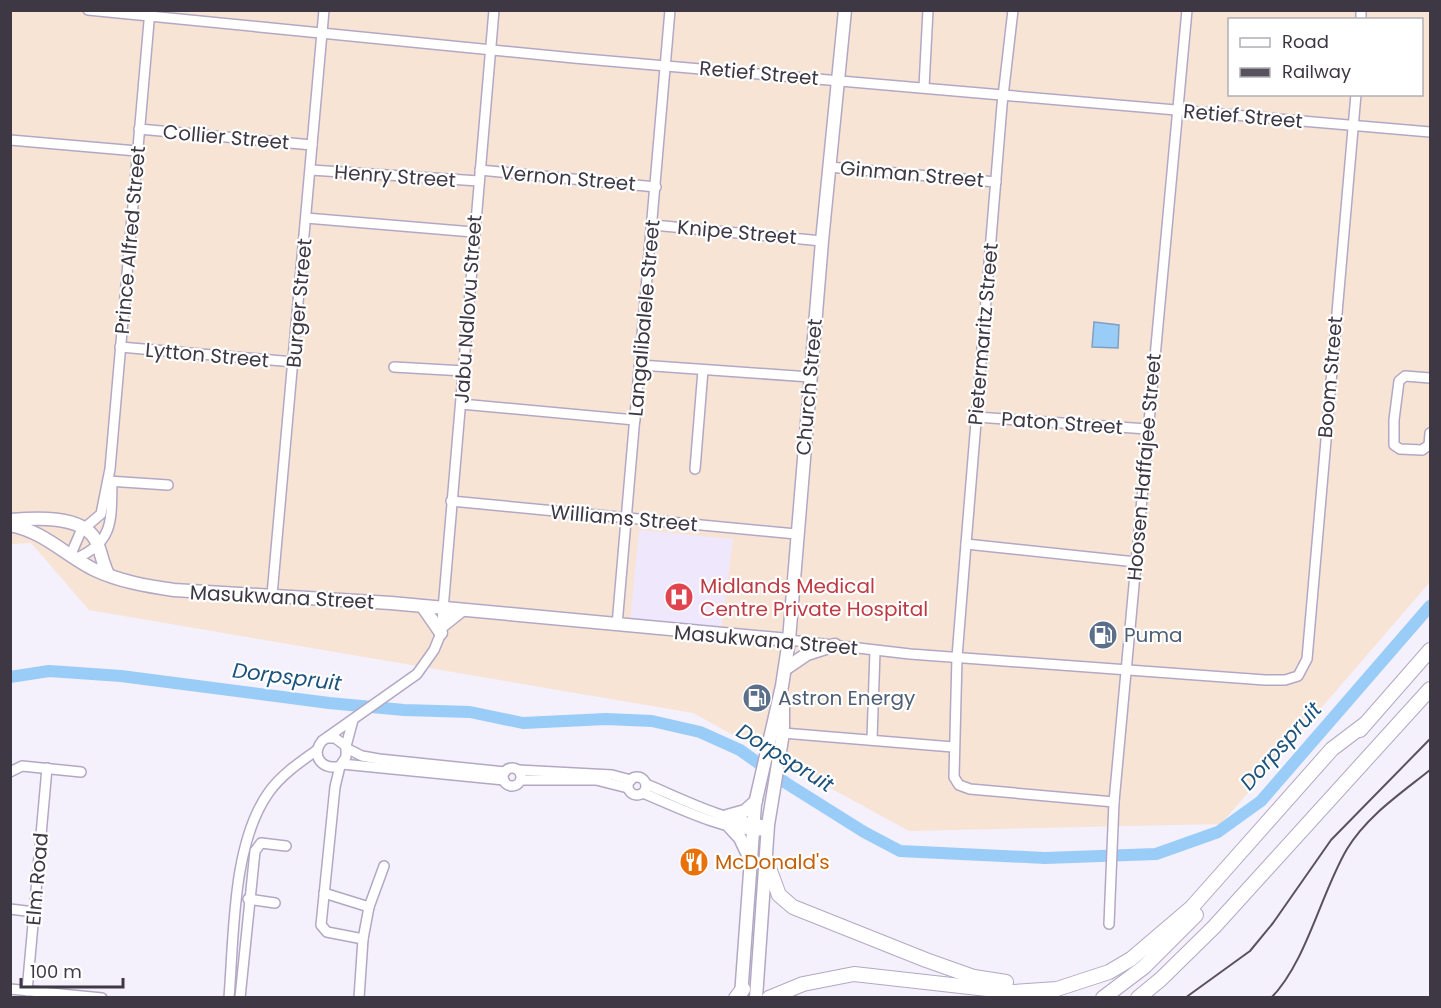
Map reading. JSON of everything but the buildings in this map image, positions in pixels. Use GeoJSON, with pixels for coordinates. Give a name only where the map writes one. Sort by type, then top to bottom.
{"type":"FeatureCollection","features":[{"type":"Feature","properties":{"kind":"highway"},"geometry":{"type":"LineString","coordinates":[[1103,998],[1143,967],[1194,918],[1431,650]]}},
{"type":"Feature","properties":{"kind":"highway"},"geometry":{"type":"LineString","coordinates":[[1138,998],[1161,979],[1214,927],[1431,689]]}},
{"type":"Feature","properties":{"kind":"highway"},"geometry":{"type":"LineString","coordinates":[[769,998],[803,984],[854,974],[1014,992],[1057,989],[1109,972],[1131,959],[1192,907],[1332,749],[1365,724]]}},
{"type":"Feature","properties":{"kind":"highway"},"geometry":{"type":"LineString","coordinates":[[766,860],[779,895],[793,907],[926,960],[992,981],[1041,983],[1078,976],[1106,966],[1163,933]]}},
{"type":"Feature","properties":{"kind":"main road","name":"Church Street"},"geometry":{"type":"LineString","coordinates":[[836,83],[839,10]]}},
{"type":"Feature","properties":{"kind":"main road","name":"Church Street"},"geometry":{"type":"LineString","coordinates":[[740,995],[758,786],[782,686],[789,640],[796,534],[836,83],[845,10]]}},
{"type":"Feature","properties":{"kind":"main road"},"geometry":{"type":"LineString","coordinates":[[10,520],[66,522],[85,528],[96,540],[108,574]]}},
{"type":"Feature","properties":{"kind":"main road","name":"Masukwana Street"},"geometry":{"type":"LineString","coordinates":[[10,525],[34,532],[99,572],[136,584],[174,590],[444,608],[789,640]]}},
{"type":"Feature","properties":{"kind":"main road"},"geometry":{"type":"LineString","coordinates":[[423,607],[441,630],[462,610]]}},
{"type":"Feature","properties":{"kind":"main road"},"geometry":{"type":"LineString","coordinates":[[785,669],[807,654],[835,645]]}},
{"type":"Feature","properties":{"kind":"main road","name":"Church Street"},"geometry":{"type":"LineString","coordinates":[[756,998],[768,829],[783,732],[782,686]]}},
{"type":"Feature","properties":{"kind":"main road"},"geometry":{"type":"LineString","coordinates":[[750,861],[740,838],[728,821],[756,801]]}},
{"type":"Feature","properties":{"kind":"street","name":"Retief Street"},"geometry":{"type":"LineString","coordinates":[[88,10],[150,13],[322,33],[836,83],[924,87],[1431,132]]}},
{"type":"Feature","properties":{"kind":"street","name":"Burger Street"},"geometry":{"type":"LineString","coordinates":[[272,595],[324,10]]}},
{"type":"Feature","properties":{"kind":"street","name":"Jabu Ndlovu Street"},"geometry":{"type":"LineString","coordinates":[[326,738],[406,683],[427,663],[441,630],[464,371],[473,232],[494,10]]}},
{"type":"Feature","properties":{"kind":"street","name":"Langalibalele Street"},"geometry":{"type":"LineString","coordinates":[[617,625],[670,10]]}},
{"type":"Feature","properties":{"kind":"street"},"geometry":{"type":"LineString","coordinates":[[924,87],[928,10]]}},
{"type":"Feature","properties":{"kind":"street","name":"Pietermaritz Street"},"geometry":{"type":"LineString","coordinates":[[1013,10],[1003,95],[957,657],[954,777],[959,785],[984,791],[1114,802]]}},
{"type":"Feature","properties":{"kind":"street","name":"Hoosen Haffajee Street"},"geometry":{"type":"LineString","coordinates":[[1109,924],[1114,802],[1187,10]]}},
{"type":"Feature","properties":{"kind":"street","name":"Prince Alfred Street"},"geometry":{"type":"LineString","coordinates":[[98,547],[108,530],[110,469],[150,13]]}},
{"type":"Feature","properties":{"kind":"street","name":"Boom Street"},"geometry":{"type":"LineString","coordinates":[[1307,659],[1356,96]]}},
{"type":"Feature","properties":{"kind":"street","name":"Collier Street"},"geometry":{"type":"LineString","coordinates":[[139,129],[312,145]]}},
{"type":"Feature","properties":{"kind":"street"},"geometry":{"type":"LineString","coordinates":[[10,140],[137,151]]}},
{"type":"Feature","properties":{"kind":"street","name":"Ginman Street"},"geometry":{"type":"LineString","coordinates":[[829,167],[996,182]]}},
{"type":"Feature","properties":{"kind":"street","name":"Vernon Street"},"geometry":{"type":"LineString","coordinates":[[480,170],[656,187]]}},
{"type":"Feature","properties":{"kind":"street","name":"Henry Street"},"geometry":{"type":"LineString","coordinates":[[311,171],[478,181]]}},
{"type":"Feature","properties":{"kind":"street"},"geometry":{"type":"LineString","coordinates":[[306,218],[473,232]]}},
{"type":"Feature","properties":{"kind":"street","name":"Knipe Street"},"geometry":{"type":"LineString","coordinates":[[653,225],[822,241]]}},
{"type":"Feature","properties":{"kind":"street","name":"Lytton Street"},"geometry":{"type":"LineString","coordinates":[[120,347],[294,362]]}},
{"type":"Feature","properties":{"kind":"street"},"geometry":{"type":"LineString","coordinates":[[640,365],[810,377]]}},
{"type":"Feature","properties":{"kind":"street"},"geometry":{"type":"LineString","coordinates":[[394,368],[464,371]]}},
{"type":"Feature","properties":{"kind":"street"},"geometry":{"type":"LineString","coordinates":[[695,469],[703,370]]}},
{"type":"Feature","properties":{"kind":"street"},"geometry":{"type":"LineString","coordinates":[[1431,378],[1405,376],[1399,381],[1394,442],[1400,449],[1422,450],[1429,445],[1431,433]]}},
{"type":"Feature","properties":{"kind":"street"},"geometry":{"type":"LineString","coordinates":[[461,404],[635,420]]}},
{"type":"Feature","properties":{"kind":"street","name":"Paton Street"},"geometry":{"type":"LineString","coordinates":[[977,417],[1147,429]]}},
{"type":"Feature","properties":{"kind":"street","name":"Prince Alfred Street"},"geometry":{"type":"LineString","coordinates":[[74,556],[77,537],[101,514],[110,481]]}},
{"type":"Feature","properties":{"kind":"street"},"geometry":{"type":"LineString","coordinates":[[110,481],[168,485]]}},
{"type":"Feature","properties":{"kind":"street","name":"Williams Street"},"geometry":{"type":"LineString","coordinates":[[451,501],[796,534]]}},
{"type":"Feature","properties":{"kind":"street"},"geometry":{"type":"LineString","coordinates":[[966,544],[1136,562]]}},
{"type":"Feature","properties":{"kind":"street"},"geometry":{"type":"LineString","coordinates":[[74,556],[98,547]]}},
{"type":"Feature","properties":{"kind":"street","name":"Masukwana Street"},"geometry":{"type":"LineString","coordinates":[[789,640],[875,651],[1126,671],[1285,680],[1298,676],[1307,659]]}},
{"type":"Feature","properties":{"kind":"street"},"geometry":{"type":"LineString","coordinates":[[872,740],[875,651]]}},
{"type":"Feature","properties":{"kind":"street"},"geometry":{"type":"LineString","coordinates":[[355,718],[346,747],[346,757],[341,765],[335,787],[321,925],[324,930],[363,939]]}},
{"type":"Feature","properties":{"kind":"street"},"geometry":{"type":"LineString","coordinates":[[783,732],[953,747]]}},
{"type":"Feature","properties":{"kind":"street"},"geometry":{"type":"LineString","coordinates":[[229,998],[246,836],[268,793],[296,766],[317,750],[326,738],[335,738],[346,747],[368,758],[504,776],[512,786],[521,780],[596,780],[630,784],[640,778],[644,789],[728,821],[753,828],[768,829]]}},
{"type":"Feature","properties":{"kind":"street"},"geometry":{"type":"LineString","coordinates":[[317,750],[335,787]]}},
{"type":"Feature","properties":{"kind":"street"},"geometry":{"type":"LineString","coordinates":[[296,766],[341,765],[504,776],[512,768],[612,775],[630,784],[634,795],[644,789]]}},
{"type":"Feature","properties":{"kind":"street"},"geometry":{"type":"LineString","coordinates":[[10,771],[22,766],[81,772]]}},
{"type":"Feature","properties":{"kind":"street","name":"Elm Road"},"geometry":{"type":"LineString","coordinates":[[27,991],[47,768]]}},
{"type":"Feature","properties":{"kind":"street"},"geometry":{"type":"LineString","coordinates":[[518,770],[521,780]]}},
{"type":"Feature","properties":{"kind":"street"},"geometry":{"type":"LineString","coordinates":[[240,998],[248,899],[256,848],[261,843],[286,846]]}},
{"type":"Feature","properties":{"kind":"street"},"geometry":{"type":"LineString","coordinates":[[359,998],[363,939],[369,906],[384,866]]}},
{"type":"Feature","properties":{"kind":"street"},"geometry":{"type":"LineString","coordinates":[[324,893],[369,906]]}},
{"type":"Feature","properties":{"kind":"street"},"geometry":{"type":"LineString","coordinates":[[248,899],[275,903]]}},
{"type":"Feature","properties":{"kind":"street"},"geometry":{"type":"LineString","coordinates":[[10,909],[34,912]]}},
{"type":"Feature","properties":{"kind":"street"},"geometry":{"type":"LineString","coordinates":[[10,989],[102,998]]}},
{"type":"Feature","properties":{"kind":"shaded area"},"geometry":{"type":"Polygon","coordinates":[[[11,11],[1430,11],[1430,582],[1221,824],[909,831],[693,713],[89,610],[31,543],[11,544],[11,11]]]}},
{"type":"Feature","properties":{"kind":"shaded area","name":"Midlands Medical Centre Private Hospital"},"geometry":{"type":"Polygon","coordinates":[[[639,530],[733,539],[721,631],[630,624],[639,530]]]}},
{"type":"Feature","properties":{"kind":"water"},"geometry":{"type":"Polygon","coordinates":[[[1094,322],[1119,325],[1118,348],[1092,347],[1094,322]]]}},
{"type":"Feature","properties":{"kind":"waterway","name":"Dorpspruit"},"geometry":{"type":"LineString","coordinates":[[10,677],[49,671],[121,676],[329,703],[404,710],[470,712],[523,723],[606,719],[652,721],[700,732],[740,750],[786,783],[864,832],[900,851],[1045,858],[1156,854],[1218,832],[1261,801],[1430,606]]}},
{"type":"Feature","properties":{"kind":"railway"},"geometry":{"type":"LineString","coordinates":[[1185,998],[1250,951],[1273,923],[1331,840],[1430,739]]}},
{"type":"Feature","properties":{"kind":"railway"},"geometry":{"type":"LineString","coordinates":[[1271,998],[1283,983],[1304,947],[1338,867],[1355,837],[1385,806],[1430,770]]}},
{"type":"Feature","properties":{"kind":"place","name":"Midlands Medical Centre Private Hospital"},"geometry":{"type":"Point","coordinates":[679,597]}},
{"type":"Feature","properties":{"kind":"place","name":"Puma"},"geometry":{"type":"Point","coordinates":[1103,635]}},
{"type":"Feature","properties":{"kind":"place","name":"Astron Energy"},"geometry":{"type":"Point","coordinates":[757,698]}},
{"type":"Feature","properties":{"kind":"place","name":"McDonald's"},"geometry":{"type":"Point","coordinates":[694,862]}}]}
